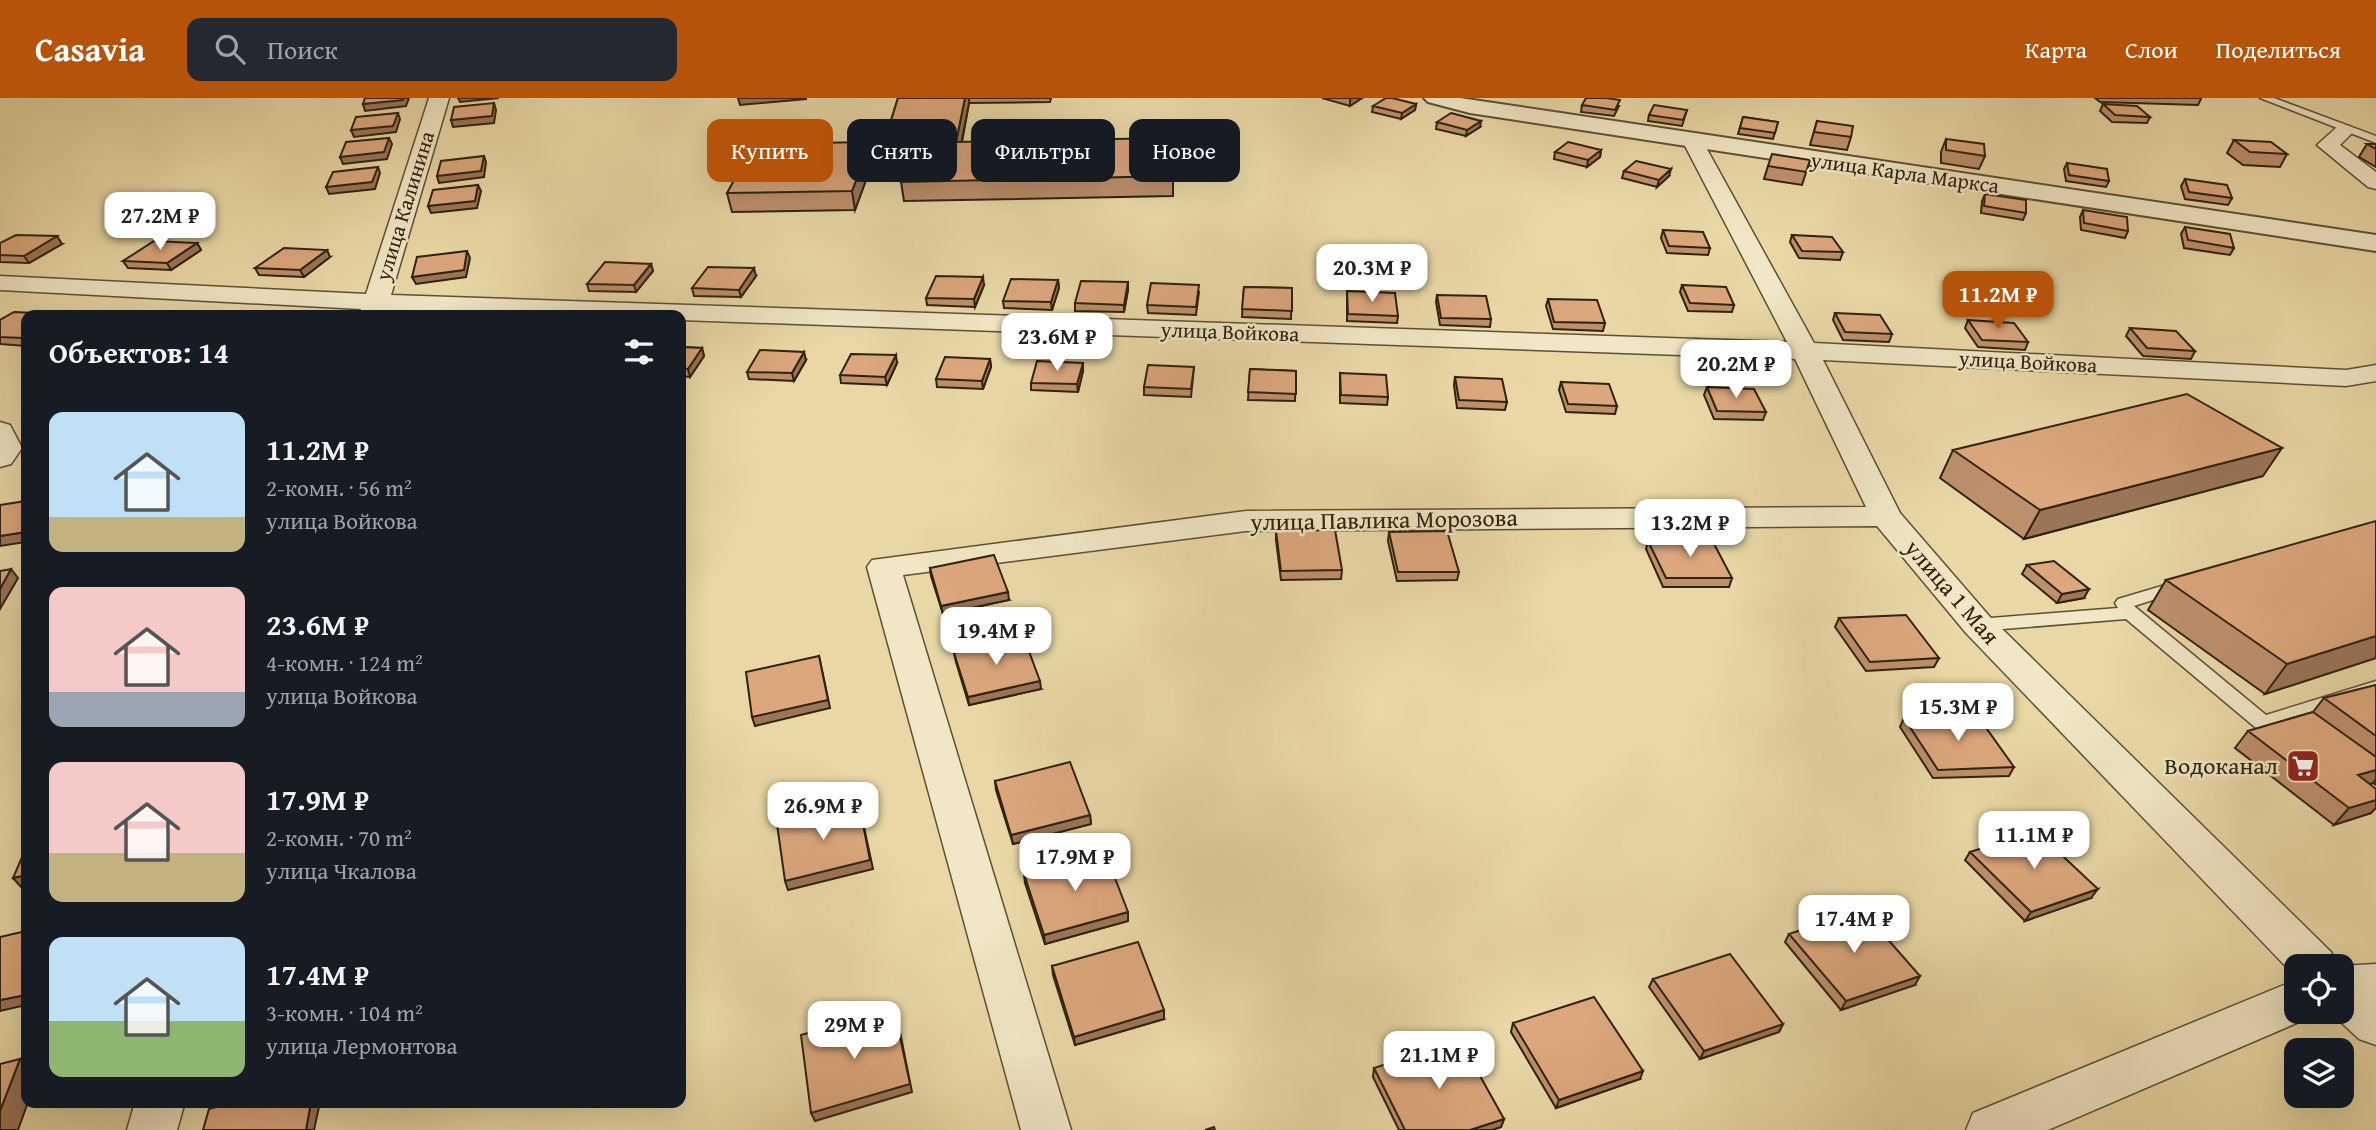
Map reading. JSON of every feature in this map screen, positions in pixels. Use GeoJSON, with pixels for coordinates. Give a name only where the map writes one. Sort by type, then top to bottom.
{"type":"FeatureCollection","features":[{"type":"Feature","properties":{"kind":"street","name":"улица Калинина"},"geometry":{"type":"LineString","coordinates":[[374,309],[439,98]]}},
{"type":"Feature","properties":{"kind":"street","name":"улица Карла Маркса"},"geometry":{"type":"LineString","coordinates":[[1436,98],[1470,107],[1693,142],[2376,243]]}},
{"type":"Feature","properties":{"kind":"street"},"geometry":{"type":"LineString","coordinates":[[2344,131],[2327,145],[2376,182]]}},
{"type":"Feature","properties":{"kind":"street","name":"улица 1 Мая"},"geometry":{"type":"LineString","coordinates":[[1693,142],[1805,351],[1886,516],[1978,625],[2303,954]]}},
{"type":"Feature","properties":{"kind":"street","name":"улица Войкова"},"geometry":{"type":"LineString","coordinates":[[0,284],[34,284],[408,310]]}},
{"type":"Feature","properties":{"kind":"street"},"geometry":{"type":"LineString","coordinates":[[0,305],[34,284]]}},
{"type":"Feature","properties":{"kind":"street","name":"улица Войкова"},"geometry":{"type":"LineString","coordinates":[[686,318],[1805,351],[2346,379],[2376,373]]}},
{"type":"Feature","properties":{"kind":"street"},"geometry":{"type":"LineString","coordinates":[[0,431],[7,448],[0,458]]}},
{"type":"Feature","properties":{"kind":"street","name":"улица Павлика Морозова"},"geometry":{"type":"LineString","coordinates":[[1046,1130],[884,567],[1246,521],[1886,516]]}},
{"type":"Feature","properties":{"kind":"street"},"geometry":{"type":"LineString","coordinates":[[2354,985],[2376,984]]}},
{"type":"Feature","properties":{"kind":"street"},"geometry":{"type":"LineString","coordinates":[[2354,1004],[2376,1024]]}},
{"type":"Feature","properties":{"kind":"street"},"geometry":{"type":"LineString","coordinates":[[1991,1130],[2284,1006]]}},
{"type":"Feature","properties":{"kind":"street"},"geometry":{"type":"LineString","coordinates":[[152,1130],[158,1108]]}},
{"type":"Feature","properties":{"kind":"lane"},"geometry":{"type":"LineString","coordinates":[[2265,98],[2344,131],[2376,141]]}},
{"type":"Feature","properties":{"kind":"lane"},"geometry":{"type":"LineString","coordinates":[[2203,578],[2124,603],[2130,613],[2263,723],[2376,687]]}},
{"type":"Feature","properties":{"kind":"lane"},"geometry":{"type":"LineString","coordinates":[[1978,625],[2130,613]]}},
{"type":"Feature","properties":{"kind":"building"},"geometry":{"type":"Polygon","coordinates":[[[365,98],[404,98],[363,104],[365,98]]]}},
{"type":"Feature","properties":{"kind":"building"},"geometry":{"type":"Polygon","coordinates":[[[898,98],[965,98],[957,137],[957,119],[891,119],[898,98]]]}},
{"type":"Feature","properties":{"kind":"building"},"geometry":{"type":"Polygon","coordinates":[[[1386,98],[1416,104],[1402,113],[1373,106],[1386,98]]]}},
{"type":"Feature","properties":{"kind":"building"},"geometry":{"type":"Polygon","coordinates":[[[1586,98],[1620,100],[1615,110],[1582,105],[1586,98]]]}},
{"type":"Feature","properties":{"kind":"building"},"geometry":{"type":"Polygon","coordinates":[[[494,103],[492,116],[451,120],[454,107],[494,103]]]}},
{"type":"Feature","properties":{"kind":"building"},"geometry":{"type":"Polygon","coordinates":[[[2103,104],[2137,106],[2150,117],[2115,115],[2103,104]]]}},
{"type":"Feature","properties":{"kind":"building"},"geometry":{"type":"Polygon","coordinates":[[[1654,105],[1687,110],[1683,120],[1649,115],[1654,105]]]}},
{"type":"Feature","properties":{"kind":"building"},"geometry":{"type":"Polygon","coordinates":[[[398,113],[393,126],[351,130],[356,117],[398,113]]]}},
{"type":"Feature","properties":{"kind":"building"},"geometry":{"type":"Polygon","coordinates":[[[1451,113],[1481,121],[1467,130],[1437,122],[1451,113]]]}},
{"type":"Feature","properties":{"kind":"building"},"geometry":{"type":"Polygon","coordinates":[[[1743,117],[1778,122],[1775,133],[1740,128],[1743,117]]]}},
{"type":"Feature","properties":{"kind":"building"},"geometry":{"type":"Polygon","coordinates":[[[1817,121],[1853,126],[1851,137],[1814,132],[1817,121]]]}},
{"type":"Feature","properties":{"kind":"building"},"geometry":{"type":"Polygon","coordinates":[[[389,138],[384,152],[340,157],[346,142],[389,138]]]}},
{"type":"Feature","properties":{"kind":"building"},"geometry":{"type":"Polygon","coordinates":[[[1115,139],[1129,139],[1129,177],[1115,177],[1115,139]]]}},
{"type":"Feature","properties":{"kind":"building"},"geometry":{"type":"Polygon","coordinates":[[[1946,139],[1984,144],[1985,156],[1946,150],[1946,139]]]}},
{"type":"Feature","properties":{"kind":"building"},"geometry":{"type":"Polygon","coordinates":[[[2234,140],[2271,142],[2287,154],[2250,152],[2234,140]]]}},
{"type":"Feature","properties":{"kind":"building"},"geometry":{"type":"Polygon","coordinates":[[[847,142],[847,182],[855,182],[852,191],[727,193],[733,182],[833,182],[833,143],[847,142]]]}},
{"type":"Feature","properties":{"kind":"building"},"geometry":{"type":"Polygon","coordinates":[[[957,142],[971,142],[971,180],[957,181],[957,142]]]}},
{"type":"Feature","properties":{"kind":"building"},"geometry":{"type":"Polygon","coordinates":[[[1568,142],[1601,150],[1588,160],[1555,152],[1568,142]]]}},
{"type":"Feature","properties":{"kind":"building"},"geometry":{"type":"Polygon","coordinates":[[[1772,154],[1810,160],[1806,172],[1768,166],[1772,154]]]}},
{"type":"Feature","properties":{"kind":"building"},"geometry":{"type":"Polygon","coordinates":[[[484,156],[481,171],[437,176],[441,161],[484,156]]]}},
{"type":"Feature","properties":{"kind":"building"},"geometry":{"type":"Polygon","coordinates":[[[1636,161],[1671,169],[1659,180],[1624,171],[1636,161]]]}},
{"type":"Feature","properties":{"kind":"building"},"geometry":{"type":"Polygon","coordinates":[[[2067,163],[2107,169],[2109,181],[2069,175],[2067,163]]]}},
{"type":"Feature","properties":{"kind":"building"},"geometry":{"type":"Polygon","coordinates":[[[378,167],[372,182],[326,187],[333,172],[378,167]]]}},
{"type":"Feature","properties":{"kind":"building"},"geometry":{"type":"Polygon","coordinates":[[[2185,179],[2227,185],[2232,198],[2189,192],[2185,179]]]}},
{"type":"Feature","properties":{"kind":"building"},"geometry":{"type":"Polygon","coordinates":[[[478,185],[475,201],[428,206],[433,190],[478,185]]]}},
{"type":"Feature","properties":{"kind":"building"},"geometry":{"type":"Polygon","coordinates":[[[1985,194],[2026,200],[2026,213],[1984,206],[1985,194]]]}},
{"type":"Feature","properties":{"kind":"building"},"geometry":{"type":"Polygon","coordinates":[[[2083,210],[2127,217],[2128,231],[2084,223],[2083,210]]]}},
{"type":"Feature","properties":{"kind":"building"},"geometry":{"type":"Polygon","coordinates":[[[2185,227],[2230,234],[2234,248],[2188,240],[2185,227]]]}},
{"type":"Feature","properties":{"kind":"building"},"geometry":{"type":"Polygon","coordinates":[[[1663,230],[1703,232],[1710,248],[1669,246],[1663,230]]]}},
{"type":"Feature","properties":{"kind":"building"},"geometry":{"type":"Polygon","coordinates":[[[16,235],[57,236],[24,256],[0,255],[0,243],[16,235]]]}},
{"type":"Feature","properties":{"kind":"building"},"geometry":{"type":"Polygon","coordinates":[[[1792,235],[1832,237],[1843,252],[1802,251],[1792,235]]]}},
{"type":"Feature","properties":{"kind":"building"},"geometry":{"type":"Polygon","coordinates":[[[154,241],[197,243],[167,263],[123,261],[154,241]]]}},
{"type":"Feature","properties":{"kind":"building"},"geometry":{"type":"Polygon","coordinates":[[[284,248],[327,250],[300,270],[255,268],[284,248]]]}},
{"type":"Feature","properties":{"kind":"building"},"geometry":{"type":"Polygon","coordinates":[[[467,251],[464,270],[412,277],[417,257],[467,251]]]}},
{"type":"Feature","properties":{"kind":"building"},"geometry":{"type":"Polygon","coordinates":[[[605,262],[651,264],[634,285],[587,284],[605,262]]]}},
{"type":"Feature","properties":{"kind":"building"},"geometry":{"type":"Polygon","coordinates":[[[708,267],[754,268],[739,290],[692,288],[708,267]]]}},
{"type":"Feature","properties":{"kind":"building"},"geometry":{"type":"Polygon","coordinates":[[[936,276],[983,277],[974,299],[926,298],[936,276]]]}},
{"type":"Feature","properties":{"kind":"building"},"geometry":{"type":"Polygon","coordinates":[[[1011,279],[1058,280],[1051,302],[1003,301],[1011,279]]]}},
{"type":"Feature","properties":{"kind":"building"},"geometry":{"type":"Polygon","coordinates":[[[1081,281],[1128,282],[1124,305],[1075,303],[1081,281]]]}},
{"type":"Feature","properties":{"kind":"building"},"geometry":{"type":"Polygon","coordinates":[[[1151,283],[1199,285],[1196,307],[1147,305],[1151,283]]]}},
{"type":"Feature","properties":{"kind":"building"},"geometry":{"type":"Polygon","coordinates":[[[1682,285],[1726,287],[1734,305],[1690,303],[1682,285]]]}},
{"type":"Feature","properties":{"kind":"building"},"geometry":{"type":"Polygon","coordinates":[[[1244,287],[1292,288],[1292,311],[1242,309],[1244,287]]]}},
{"type":"Feature","properties":{"kind":"building"},"geometry":{"type":"Polygon","coordinates":[[[1347,291],[1395,293],[1398,316],[1348,314],[1347,291]]]}},
{"type":"Feature","properties":{"kind":"building"},"geometry":{"type":"Polygon","coordinates":[[[1437,295],[1486,296],[1491,319],[1441,318],[1437,295]]]}},
{"type":"Feature","properties":{"kind":"building"},"geometry":{"type":"Polygon","coordinates":[[[1548,299],[1597,300],[1605,323],[1554,322],[1548,299]]]}},
{"type":"Feature","properties":{"kind":"building"},"geometry":{"type":"Polygon","coordinates":[[[14,312],[21,312],[21,338],[0,337],[0,320],[14,312]]]}},
{"type":"Feature","properties":{"kind":"building"},"geometry":{"type":"Polygon","coordinates":[[[1835,313],[1880,315],[1892,334],[1845,332],[1835,313]]]}},
{"type":"Feature","properties":{"kind":"building"},"geometry":{"type":"Polygon","coordinates":[[[1968,320],[2014,323],[2028,342],[1982,340],[1968,320]]]}},
{"type":"Feature","properties":{"kind":"building"},"geometry":{"type":"Polygon","coordinates":[[[2130,328],[2176,331],[2195,351],[2147,348],[2130,328]]]}},
{"type":"Feature","properties":{"kind":"building"},"geometry":{"type":"Polygon","coordinates":[[[686,347],[702,348],[688,369],[686,347]]]}},
{"type":"Feature","properties":{"kind":"building"},"geometry":{"type":"Polygon","coordinates":[[[760,350],[804,352],[792,373],[747,372],[760,350]]]}},
{"type":"Feature","properties":{"kind":"building"},"geometry":{"type":"Polygon","coordinates":[[[851,354],[896,355],[885,377],[840,375],[851,354]]]}},
{"type":"Feature","properties":{"kind":"building"},"geometry":{"type":"Polygon","coordinates":[[[945,357],[990,359],[982,381],[936,379],[945,357]]]}},
{"type":"Feature","properties":{"kind":"building"},"geometry":{"type":"Polygon","coordinates":[[[1037,361],[1083,363],[1077,384],[1031,383],[1037,361]]]}},
{"type":"Feature","properties":{"kind":"building"},"geometry":{"type":"Polygon","coordinates":[[[1148,365],[1194,367],[1191,389],[1144,387],[1148,365]]]}},
{"type":"Feature","properties":{"kind":"building"},"geometry":{"type":"Polygon","coordinates":[[[1250,369],[1296,371],[1296,394],[1248,392],[1250,369]]]}},
{"type":"Feature","properties":{"kind":"building"},"geometry":{"type":"Polygon","coordinates":[[[1340,373],[1386,375],[1388,397],[1341,395],[1340,373]]]}},
{"type":"Feature","properties":{"kind":"building"},"geometry":{"type":"Polygon","coordinates":[[[1455,377],[1502,379],[1507,402],[1459,400],[1455,377]]]}},
{"type":"Feature","properties":{"kind":"building"},"geometry":{"type":"Polygon","coordinates":[[[1561,382],[1609,384],[1617,406],[1568,404],[1561,382]]]}},
{"type":"Feature","properties":{"kind":"building"},"geometry":{"type":"Polygon","coordinates":[[[1707,387],[1754,389],[1766,412],[1717,411],[1707,387]]]}},
{"type":"Feature","properties":{"kind":"building"},"geometry":{"type":"Polygon","coordinates":[[[2187,394],[2282,448],[2040,510],[1953,450],[2187,394]]]}},
{"type":"Feature","properties":{"kind":"building"},"geometry":{"type":"Polygon","coordinates":[[[21,502],[21,533],[0,536],[0,505],[21,502]]]}},
{"type":"Feature","properties":{"kind":"building"},"geometry":{"type":"Polygon","coordinates":[[[2376,521],[2376,636],[2287,664],[2166,580],[2376,521]]]}},
{"type":"Feature","properties":{"kind":"building"},"geometry":{"type":"Polygon","coordinates":[[[1335,530],[1342,570],[1281,571],[1276,531],[1335,530]]]}},
{"type":"Feature","properties":{"kind":"building"},"geometry":{"type":"Polygon","coordinates":[[[1447,531],[1459,572],[1398,572],[1389,532],[1447,531]]]}},
{"type":"Feature","properties":{"kind":"building"},"geometry":{"type":"Polygon","coordinates":[[[1712,540],[1732,578],[1666,578],[1648,541],[1712,540]]]}},
{"type":"Feature","properties":{"kind":"building"},"geometry":{"type":"Polygon","coordinates":[[[994,555],[1008,592],[941,606],[930,568],[994,555]]]}},
{"type":"Feature","properties":{"kind":"building"},"geometry":{"type":"Polygon","coordinates":[[[2054,561],[2089,589],[2062,594],[2027,565],[2054,561]]]}},
{"type":"Feature","properties":{"kind":"building"},"geometry":{"type":"Polygon","coordinates":[[[11,569],[0,589],[0,571],[11,569]]]}},
{"type":"Feature","properties":{"kind":"building"},"geometry":{"type":"Polygon","coordinates":[[[1906,615],[1939,658],[1870,662],[1839,618],[1906,615]]]}},
{"type":"Feature","properties":{"kind":"building"},"geometry":{"type":"Polygon","coordinates":[[[1024,638],[1040,681],[968,697],[954,653],[1024,638]]]}},
{"type":"Feature","properties":{"kind":"building"},"geometry":{"type":"Polygon","coordinates":[[[819,656],[828,700],[752,717],[746,672],[819,656]]]}},
{"type":"Feature","properties":{"kind":"building"},"geometry":{"type":"Polygon","coordinates":[[[2376,685],[2376,736],[2324,698],[2376,685]]]}},
{"type":"Feature","properties":{"kind":"building"},"geometry":{"type":"Polygon","coordinates":[[[2313,712],[2376,757],[2376,770],[2358,775],[2376,789],[2376,800],[2349,808],[2248,731],[2313,712]]]}},
{"type":"Feature","properties":{"kind":"building"},"geometry":{"type":"Polygon","coordinates":[[[1977,715],[2014,767],[1938,770],[1904,718],[1977,715]]]}},
{"type":"Feature","properties":{"kind":"building"},"geometry":{"type":"Polygon","coordinates":[[[1070,762],[1090,815],[1011,835],[995,781],[1070,762]]]}},
{"type":"Feature","properties":{"kind":"building"},"geometry":{"type":"Polygon","coordinates":[[[859,804],[870,860],[785,881],[777,824],[859,804]]]}},
{"type":"Feature","properties":{"kind":"building"},"geometry":{"type":"Polygon","coordinates":[[[2036,831],[2098,889],[2031,912],[1970,852],[2036,831]]]}},
{"type":"Feature","properties":{"kind":"building"},"geometry":{"type":"Polygon","coordinates":[[[1105,852],[1128,912],[1044,935],[1024,874],[1105,852]]]}},
{"type":"Feature","properties":{"kind":"building"},"geometry":{"type":"Polygon","coordinates":[[[21,860],[21,876],[13,878],[21,860]]]}},
{"type":"Feature","properties":{"kind":"building"},"geometry":{"type":"Polygon","coordinates":[[[1862,910],[1920,976],[1846,1001],[1789,934],[1862,910]]]}},
{"type":"Feature","properties":{"kind":"building"},"geometry":{"type":"Polygon","coordinates":[[[21,932],[21,996],[0,1000],[0,937],[21,932]]]}},
{"type":"Feature","properties":{"kind":"building"},"geometry":{"type":"Polygon","coordinates":[[[1138,942],[1164,1010],[1074,1037],[1052,966],[1138,942]]]}},
{"type":"Feature","properties":{"kind":"building"},"geometry":{"type":"Polygon","coordinates":[[[1730,954],[1783,1024],[1704,1051],[1653,979],[1730,954]]]}},
{"type":"Feature","properties":{"kind":"building"},"geometry":{"type":"Polygon","coordinates":[[[1594,997],[1643,1071],[1559,1100],[1513,1023],[1594,997]]]}},
{"type":"Feature","properties":{"kind":"building"},"geometry":{"type":"Polygon","coordinates":[[[894,1009],[910,1084],[811,1113],[801,1035],[894,1009]]]}},
{"type":"Feature","properties":{"kind":"building"},"geometry":{"type":"Polygon","coordinates":[[[1460,1040],[1504,1119],[1470,1130],[1405,1130],[1374,1068],[1460,1040]]]}},
{"type":"Feature","properties":{"kind":"building"},"geometry":{"type":"Polygon","coordinates":[[[20,1059],[0,1111],[0,1064],[20,1059]]]}},
{"type":"Feature","properties":{"kind":"building"},"geometry":{"type":"Polygon","coordinates":[[[310,1108],[306,1130],[203,1130],[209,1109],[310,1108]]]}},
{"type":"Feature","properties":{"kind":"place","name":"Водоканал"},"geometry":{"type":"Point","coordinates":[2303,766]}}]}
